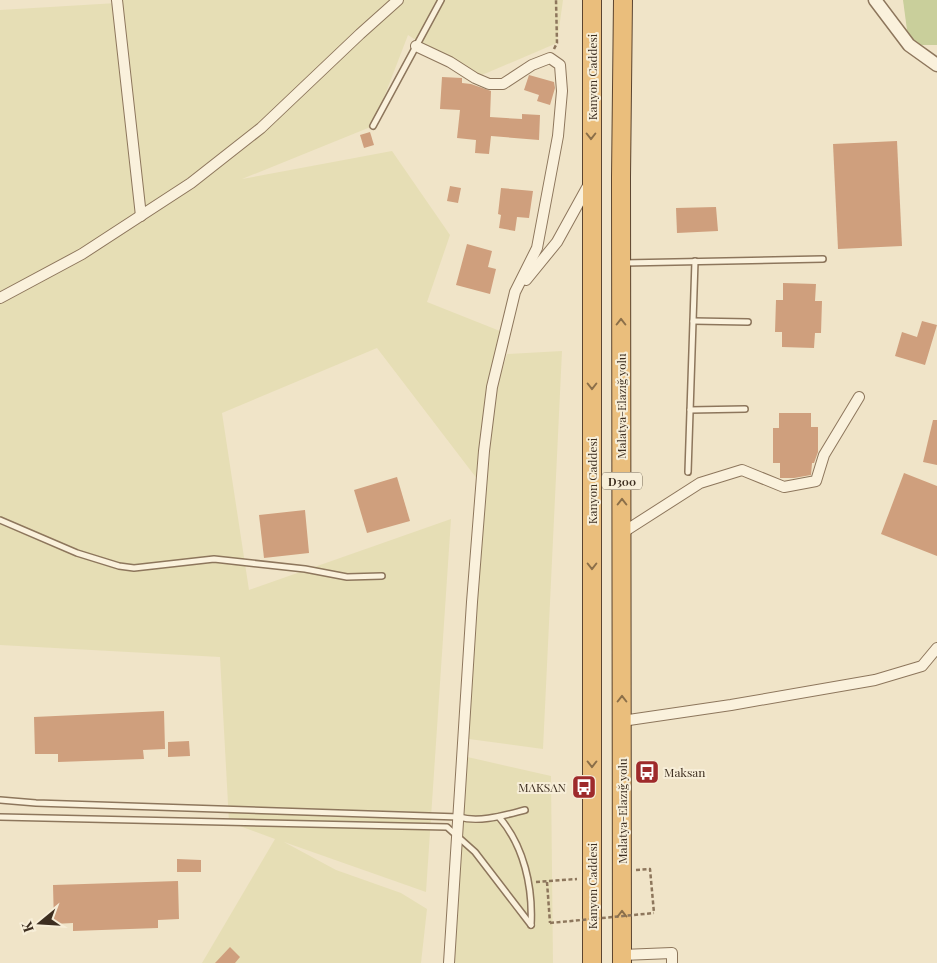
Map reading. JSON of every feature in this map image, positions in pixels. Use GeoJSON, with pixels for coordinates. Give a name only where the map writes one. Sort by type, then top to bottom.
{"type":"FeatureCollection","features":[{"type":"Feature","properties":{"kind":"highway","name":"Kanyon Caddesi"},"geometry":{"type":"LineString","coordinates":[[592,0],[592,963]]}},
{"type":"Feature","properties":{"kind":"highway","name":"Malatya-Elazığ yolu"},"geometry":{"type":"LineString","coordinates":[[622,959],[621,263],[624,0]]}},
{"type":"Feature","properties":{"kind":"street"},"geometry":{"type":"LineString","coordinates":[[117,0],[141,216]]}},
{"type":"Feature","properties":{"kind":"street"},"geometry":{"type":"LineString","coordinates":[[0,298],[82,254],[191,183],[261,128],[398,0]]}},
{"type":"Feature","properties":{"kind":"street"},"geometry":{"type":"LineString","coordinates":[[875,0],[909,45],[937,65]]}},
{"type":"Feature","properties":{"kind":"street"},"geometry":{"type":"LineString","coordinates":[[416,46],[442,58],[475,78],[490,84],[503,84],[532,65],[550,58],[560,65],[562,91],[558,136],[537,248],[515,292],[492,387],[484,451],[472,602],[449,963]]}},
{"type":"Feature","properties":{"kind":"street"},"geometry":{"type":"LineString","coordinates":[[515,292],[557,242],[591,180]]}},
{"type":"Feature","properties":{"kind":"street"},"geometry":{"type":"LineString","coordinates":[[622,532],[700,483],[742,470],[784,487],[816,481],[824,455],[860,397]]}},
{"type":"Feature","properties":{"kind":"street"},"geometry":{"type":"LineString","coordinates":[[622,721],[875,680],[922,666],[937,648]]}},
{"type":"Feature","properties":{"kind":"street"},"geometry":{"type":"LineString","coordinates":[[622,959],[672,952],[672,963]]}},
{"type":"Feature","properties":{"kind":"lane"},"geometry":{"type":"LineString","coordinates":[[373,126],[441,0]]}},
{"type":"Feature","properties":{"kind":"lane"},"geometry":{"type":"LineString","coordinates":[[621,263],[823,259]]}},
{"type":"Feature","properties":{"kind":"lane"},"geometry":{"type":"LineString","coordinates":[[688,472],[696,261]]}},
{"type":"Feature","properties":{"kind":"lane"},"geometry":{"type":"LineString","coordinates":[[693,322],[748,322]]}},
{"type":"Feature","properties":{"kind":"lane"},"geometry":{"type":"LineString","coordinates":[[690,410],[746,409]]}},
{"type":"Feature","properties":{"kind":"lane"},"geometry":{"type":"LineString","coordinates":[[0,520],[77,553],[118,566],[134,568],[214,560],[305,569],[347,578],[382,576]]}},
{"type":"Feature","properties":{"kind":"lane"},"geometry":{"type":"LineString","coordinates":[[0,800],[36,803],[459,817],[466,819],[499,817],[525,810]]}},
{"type":"Feature","properties":{"kind":"lane"},"geometry":{"type":"LineString","coordinates":[[0,817],[447,827],[475,852],[532,925],[529,883],[516,841],[510,829],[499,817]]}},
{"type":"Feature","properties":{"kind":"path"},"geometry":{"type":"LineString","coordinates":[[550,58],[557,43],[556,0]]}},
{"type":"Feature","properties":{"kind":"path"},"geometry":{"type":"LineString","coordinates":[[547,881],[550,923],[654,913],[650,869]]}},
{"type":"Feature","properties":{"kind":"path"},"geometry":{"type":"LineString","coordinates":[[529,883],[592,877]]}},
{"type":"Feature","properties":{"kind":"shaded area"},"geometry":{"type":"Polygon","coordinates":[[[117,0],[563,0],[557,43],[475,78],[408,35],[373,126],[242,179],[392,151],[450,235],[427,302],[505,333],[497,386],[507,354],[562,351],[543,749],[469,739],[479,561],[494,410],[481,484],[377,348],[222,413],[249,590],[451,519],[426,892],[284,842],[336,870],[401,893],[427,909],[421,963],[202,963],[275,839],[229,822],[220,657],[0,645],[0,10],[117,3],[117,0]]]}},
{"type":"Feature","properties":{"kind":"shaded area"},"geometry":{"type":"Polygon","coordinates":[[[463,756],[551,776],[553,963],[445,963],[463,756]]]}},
{"type":"Feature","properties":{"kind":"green space"},"geometry":{"type":"Polygon","coordinates":[[[903,0],[937,0],[937,45],[909,45],[903,0]]]}},
{"type":"Feature","properties":{"kind":"building"},"geometry":{"type":"Polygon","coordinates":[[[529,75],[554,82],[555,88],[550,105],[537,101],[539,95],[524,90],[529,75]]]}},
{"type":"Feature","properties":{"kind":"building"},"geometry":{"type":"Polygon","coordinates":[[[442,77],[462,78],[462,83],[491,91],[490,117],[522,119],[522,114],[540,115],[539,140],[491,136],[489,154],[475,153],[476,140],[457,138],[460,110],[440,109],[442,77]]]}},
{"type":"Feature","properties":{"kind":"building"},"geometry":{"type":"Polygon","coordinates":[[[370,132],[374,145],[364,148],[360,135],[370,132]]]}},
{"type":"Feature","properties":{"kind":"building"},"geometry":{"type":"Polygon","coordinates":[[[897,141],[902,246],[838,249],[833,144],[897,141]]]}},
{"type":"Feature","properties":{"kind":"building"},"geometry":{"type":"Polygon","coordinates":[[[450,186],[461,188],[458,203],[447,201],[450,186]]]}},
{"type":"Feature","properties":{"kind":"building"},"geometry":{"type":"Polygon","coordinates":[[[501,188],[533,191],[529,218],[517,217],[515,231],[499,228],[501,215],[498,214],[501,188]]]}},
{"type":"Feature","properties":{"kind":"building"},"geometry":{"type":"Polygon","coordinates":[[[716,207],[718,231],[677,233],[676,208],[716,207]]]}},
{"type":"Feature","properties":{"kind":"building"},"geometry":{"type":"Polygon","coordinates":[[[467,244],[492,251],[488,267],[496,269],[490,294],[456,285],[467,244]]]}},
{"type":"Feature","properties":{"kind":"building"},"geometry":{"type":"Polygon","coordinates":[[[783,283],[816,284],[815,301],[822,301],[821,333],[815,333],[814,348],[782,347],[782,332],[775,332],[776,300],[783,300],[783,283]]]}},
{"type":"Feature","properties":{"kind":"building"},"geometry":{"type":"Polygon","coordinates":[[[922,321],[937,325],[925,365],[895,356],[902,332],[917,337],[922,321]]]}},
{"type":"Feature","properties":{"kind":"building"},"geometry":{"type":"Polygon","coordinates":[[[779,413],[811,413],[811,427],[818,427],[818,452],[814,463],[812,463],[811,475],[780,478],[780,463],[773,463],[773,428],[779,428],[779,413]]]}},
{"type":"Feature","properties":{"kind":"building"},"geometry":{"type":"Polygon","coordinates":[[[933,420],[937,420],[937,465],[923,462],[933,420]]]}},
{"type":"Feature","properties":{"kind":"building"},"geometry":{"type":"Polygon","coordinates":[[[904,473],[937,486],[937,556],[881,534],[904,473]]]}},
{"type":"Feature","properties":{"kind":"building"},"geometry":{"type":"Polygon","coordinates":[[[397,477],[410,521],[367,533],[354,490],[397,477]]]}},
{"type":"Feature","properties":{"kind":"building"},"geometry":{"type":"Polygon","coordinates":[[[305,510],[309,553],[264,558],[259,515],[305,510]]]}},
{"type":"Feature","properties":{"kind":"building"},"geometry":{"type":"Polygon","coordinates":[[[164,711],[165,749],[143,750],[144,759],[58,762],[58,754],[35,754],[34,717],[164,711]]]}},
{"type":"Feature","properties":{"kind":"building"},"geometry":{"type":"Polygon","coordinates":[[[189,741],[190,756],[168,757],[168,742],[189,741]]]}},
{"type":"Feature","properties":{"kind":"building"},"geometry":{"type":"Polygon","coordinates":[[[177,859],[201,860],[201,872],[177,872],[177,859]]]}},
{"type":"Feature","properties":{"kind":"building"},"geometry":{"type":"Polygon","coordinates":[[[178,881],[179,919],[158,920],[158,928],[73,931],[73,923],[54,924],[53,885],[178,881]]]}},
{"type":"Feature","properties":{"kind":"building"},"geometry":{"type":"Polygon","coordinates":[[[230,947],[240,957],[235,963],[215,963],[230,947]]]}},
{"type":"Feature","properties":{"kind":"place","name":"Maksan"},"geometry":{"type":"Point","coordinates":[647,772]}},
{"type":"Feature","properties":{"kind":"place","name":"MAKSAN"},"geometry":{"type":"Point","coordinates":[584,787]}}]}
